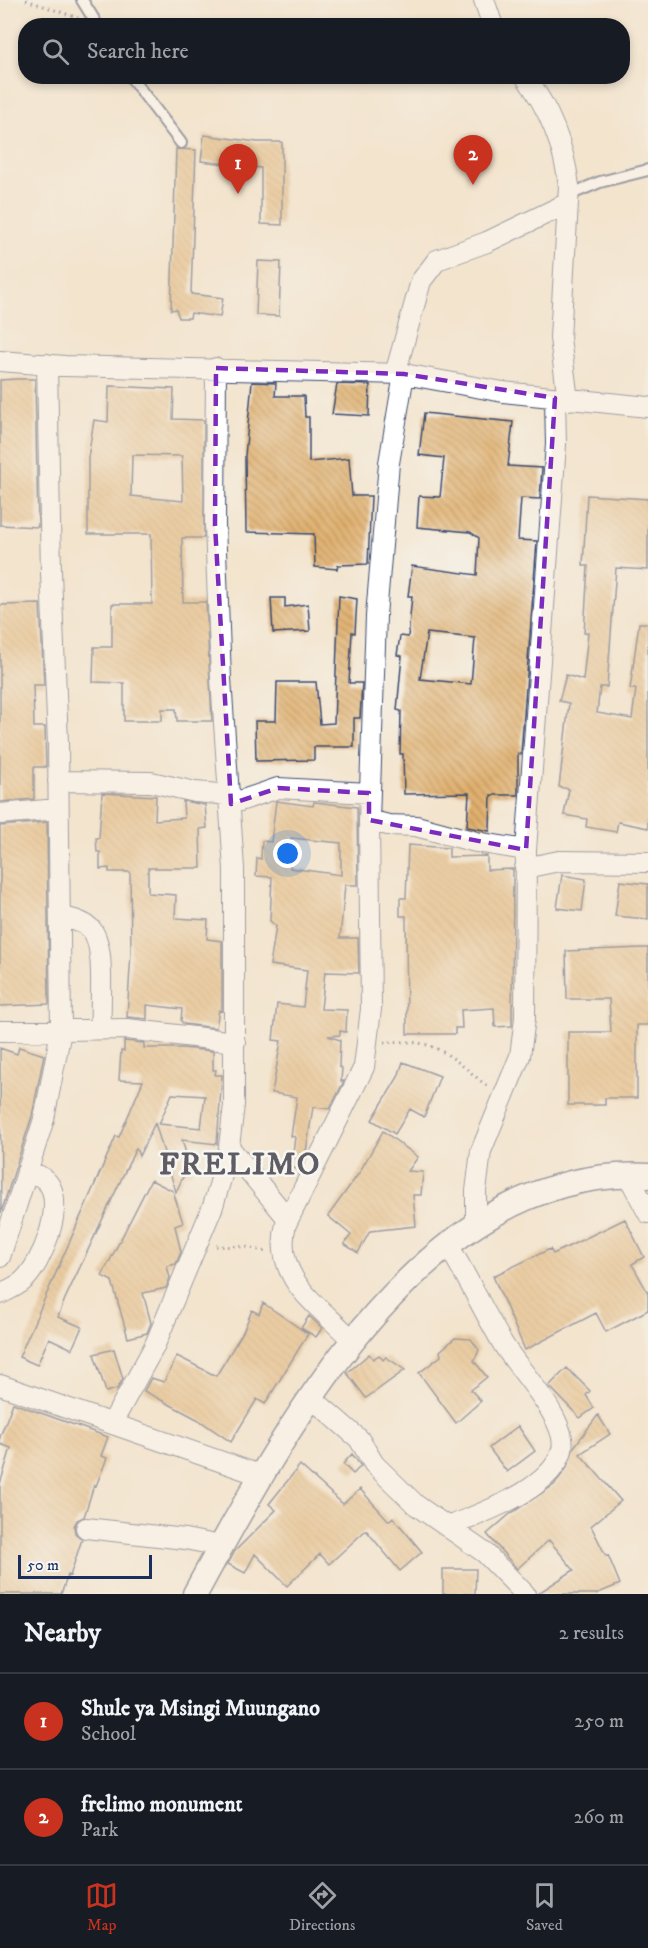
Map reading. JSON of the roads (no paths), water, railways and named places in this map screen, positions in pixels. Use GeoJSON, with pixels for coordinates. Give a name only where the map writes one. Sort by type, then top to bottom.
{"type":"FeatureCollection","features":[{"type":"Feature","properties":{"kind":"street"},"geometry":{"type":"LineString","coordinates":[[484,0],[490,18]]}},
{"type":"Feature","properties":{"kind":"street"},"geometry":{"type":"LineString","coordinates":[[476,1226],[476,1191],[481,1152],[520,1056],[525,1018],[526,859],[556,444],[562,399],[560,338],[568,199],[566,161],[556,128],[530,84]]}},
{"type":"Feature","properties":{"kind":"street"},"geometry":{"type":"LineString","coordinates":[[353,1341],[294,1281],[284,1261],[282,1240],[288,1219],[358,1084],[364,1068],[371,1009],[368,924],[369,793],[376,616],[399,374],[421,281],[437,260],[487,242],[568,199]]}},
{"type":"Feature","properties":{"kind":"street"},"geometry":{"type":"LineString","coordinates":[[0,361],[399,374],[454,385],[562,399],[648,406]]}},
{"type":"Feature","properties":{"kind":"street"},"geometry":{"type":"LineString","coordinates":[[0,1257],[44,1119],[61,1031],[58,781],[47,364]]}},
{"type":"Feature","properties":{"kind":"street"},"geometry":{"type":"LineString","coordinates":[[112,1423],[154,1347],[213,1206],[229,1148],[234,1105],[231,800],[221,679],[215,525],[216,368]]}},
{"type":"Feature","properties":{"kind":"street"},"geometry":{"type":"LineString","coordinates":[[58,781],[151,782],[231,800],[278,788],[369,793]]}},
{"type":"Feature","properties":{"kind":"street"},"geometry":{"type":"LineString","coordinates":[[0,814],[58,809]]}},
{"type":"Feature","properties":{"kind":"street"},"geometry":{"type":"LineString","coordinates":[[369,820],[388,825],[416,826],[476,842],[526,859],[648,862]]}},
{"type":"Feature","properties":{"kind":"street"},"geometry":{"type":"LineString","coordinates":[[60,916],[85,925],[96,936],[100,959],[101,1029]]}},
{"type":"Feature","properties":{"kind":"street"},"geometry":{"type":"LineString","coordinates":[[0,1031],[101,1029],[235,1042]]}},
{"type":"Feature","properties":{"kind":"street"},"geometry":{"type":"LineString","coordinates":[[229,1148],[288,1219]]}},
{"type":"Feature","properties":{"kind":"street"},"geometry":{"type":"LineString","coordinates":[[0,1294],[22,1282],[33,1270],[54,1214],[54,1198],[50,1186],[43,1178],[27,1171]]}},
{"type":"Feature","properties":{"kind":"street"},"geometry":{"type":"LineString","coordinates":[[195,1594],[260,1474],[309,1401],[353,1341],[408,1281],[448,1245],[476,1226],[550,1188],[586,1179],[638,1175],[648,1214]]}},
{"type":"Feature","properties":{"kind":"street"},"geometry":{"type":"LineString","coordinates":[[448,1245],[504,1345],[543,1400],[561,1433],[562,1450],[550,1470],[529,1489],[501,1505],[448,1527]]}},
{"type":"Feature","properties":{"kind":"street"},"geometry":{"type":"LineString","coordinates":[[0,1385],[260,1474]]}},
{"type":"Feature","properties":{"kind":"street"},"geometry":{"type":"LineString","coordinates":[[309,1401],[321,1406],[359,1439],[374,1464],[416,1505],[485,1554],[525,1594]]}},
{"type":"Feature","properties":{"kind":"street"},"geometry":{"type":"LineString","coordinates":[[86,1528],[185,1539],[221,1546]]}},
{"type":"Feature","properties":{"kind":"lane"},"geometry":{"type":"LineString","coordinates":[[82,0],[94,18]]}},
{"type":"Feature","properties":{"kind":"lane"},"geometry":{"type":"LineString","coordinates":[[136,84],[181,142]]}},
{"type":"Feature","properties":{"kind":"lane"},"geometry":{"type":"LineString","coordinates":[[568,199],[600,182],[648,170]]}},
{"type":"Feature","properties":{"kind":"place","name":"frelimo monument"},"geometry":{"type":"Point","coordinates":[473,185]}},
{"type":"Feature","properties":{"kind":"place","name":"Shule ya Msingi Muungano"},"geometry":{"type":"Point","coordinates":[238,194]}},
{"type":"Feature","properties":{"kind":"district","name":"FRELIMO"},"geometry":{"type":"Point","coordinates":[240,1163]}}]}
